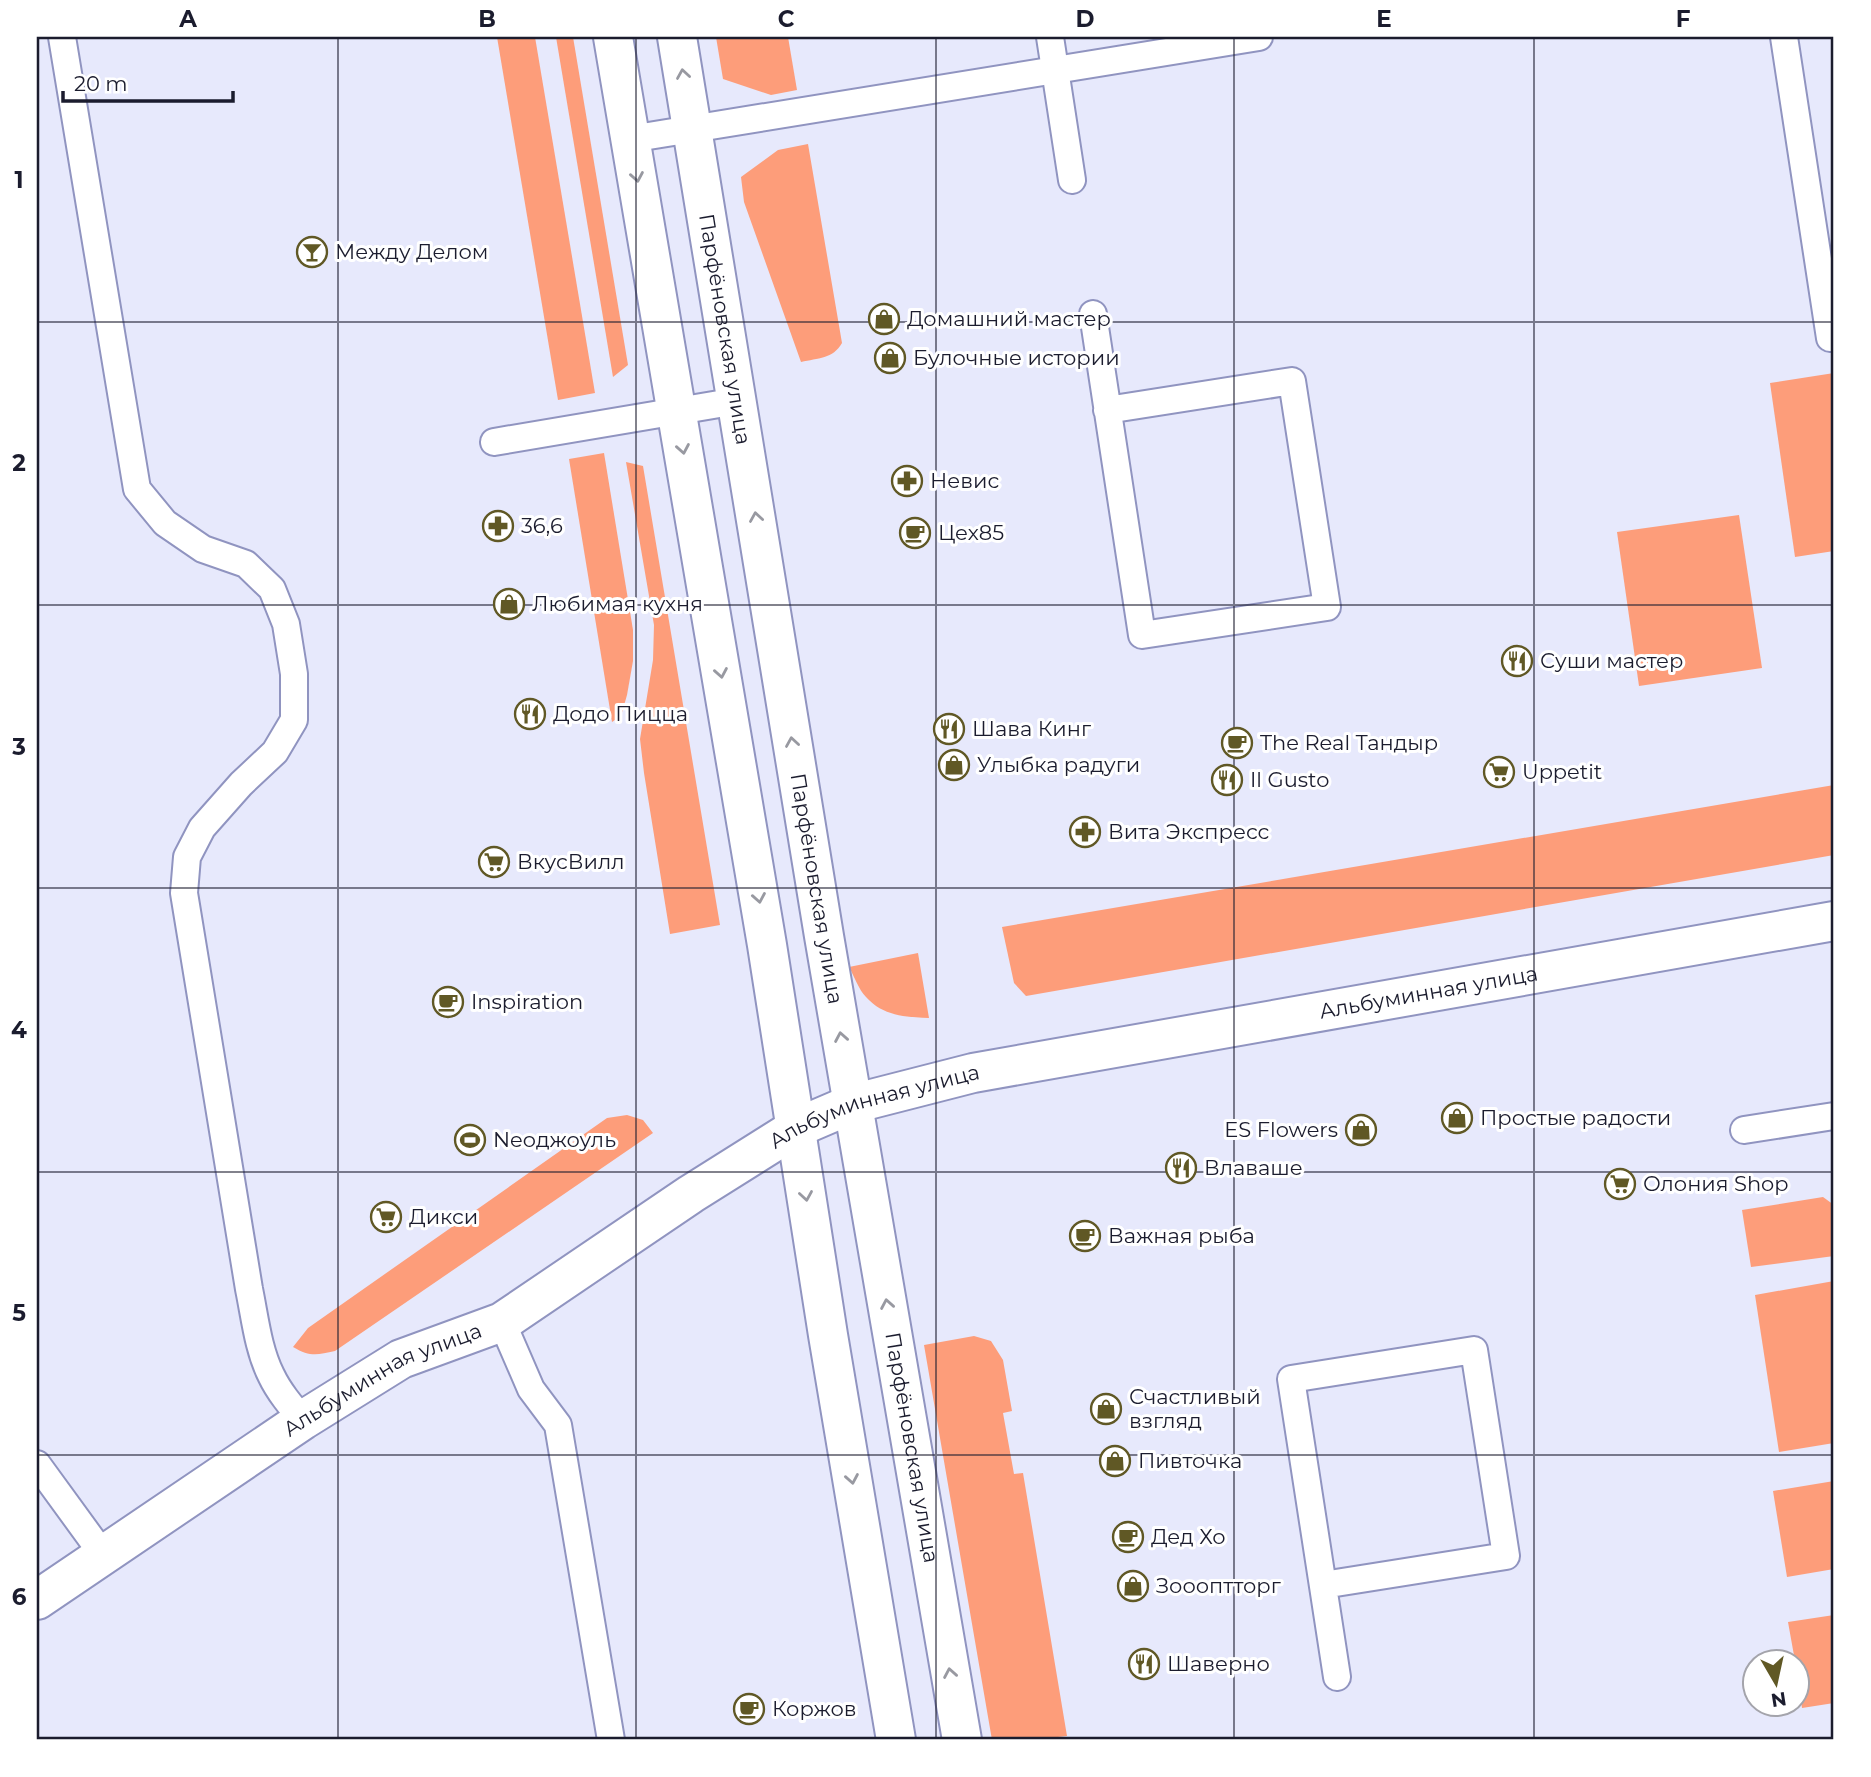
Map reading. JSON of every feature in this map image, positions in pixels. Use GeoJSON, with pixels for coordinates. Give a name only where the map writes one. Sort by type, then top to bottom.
{"type":"FeatureCollection","features":[{"type":"Feature","properties":{"kind":"street"},"geometry":{"type":"LineString","coordinates":[[613,37],[767,945],[896,1740]]}},
{"type":"Feature","properties":{"kind":"street","name":"Парфёновская улица"},"geometry":{"type":"LineString","coordinates":[[677,37],[852,1104],[962,1740]]}},
{"type":"Feature","properties":{"kind":"street","name":"Альбуминная улица"},"geometry":{"type":"LineString","coordinates":[[37,1601],[303,1420],[401,1359],[502,1322],[691,1194],[796,1128],[852,1104],[973,1073],[1834,921]]}},
{"type":"Feature","properties":{"kind":"lane"},"geometry":{"type":"LineString","coordinates":[[62,37],[137,489],[165,523],[203,549],[246,564],[272,589],[286,624],[294,674],[295,720],[275,752],[241,784],[202,828],[187,857],[184,893],[261,1348],[270,1374],[303,1420]]}},
{"type":"Feature","properties":{"kind":"lane"},"geometry":{"type":"LineString","coordinates":[[1049,37],[1072,180]]}},
{"type":"Feature","properties":{"kind":"lane"},"geometry":{"type":"LineString","coordinates":[[630,139],[1259,37]]}},
{"type":"Feature","properties":{"kind":"lane"},"geometry":{"type":"LineString","coordinates":[[1784,37],[1830,338],[1834,337]]}},
{"type":"Feature","properties":{"kind":"lane"},"geometry":{"type":"LineString","coordinates":[[1093,314],[1107,410],[1142,635],[1327,607],[1292,381],[1107,410]]}},
{"type":"Feature","properties":{"kind":"lane"},"geometry":{"type":"LineString","coordinates":[[494,442],[737,401]]}},
{"type":"Feature","properties":{"kind":"lane"},"geometry":{"type":"LineString","coordinates":[[1744,1130],[1834,1116]]}},
{"type":"Feature","properties":{"kind":"lane"},"geometry":{"type":"LineString","coordinates":[[502,1322],[531,1389],[558,1425],[611,1740]]}},
{"type":"Feature","properties":{"kind":"lane"},"geometry":{"type":"LineString","coordinates":[[1323,1585],[1506,1556],[1474,1350],[1291,1379],[1337,1677]]}},
{"type":"Feature","properties":{"kind":"lane"},"geometry":{"type":"LineString","coordinates":[[37,1464],[104,1556]]}},
{"type":"Feature","properties":{"kind":"shaded area"},"geometry":{"type":"Polygon","coordinates":[[[497,37],[535,37],[595,393],[558,400],[497,37]]]}},
{"type":"Feature","properties":{"kind":"shaded area"},"geometry":{"type":"Polygon","coordinates":[[[556,37],[573,37],[628,365],[613,377],[556,37]]]}},
{"type":"Feature","properties":{"kind":"shaded area"},"geometry":{"type":"Polygon","coordinates":[[[716,37],[788,37],[797,90],[771,95],[723,79],[716,37]]]}},
{"type":"Feature","properties":{"kind":"shaded area"},"geometry":{"type":"Polygon","coordinates":[[[808,144],[842,343],[830,355],[801,362],[744,202],[741,177],[778,150],[808,144]]]}},
{"type":"Feature","properties":{"kind":"shaded area"},"geometry":{"type":"Polygon","coordinates":[[[1834,373],[1834,551],[1795,557],[1770,383],[1834,373]]]}},
{"type":"Feature","properties":{"kind":"shaded area"},"geometry":{"type":"Polygon","coordinates":[[[604,453],[633,630],[633,661],[627,695],[621,716],[612,722],[569,459],[604,453]]]}},
{"type":"Feature","properties":{"kind":"shaded area"},"geometry":{"type":"Polygon","coordinates":[[[626,462],[643,466],[720,925],[670,934],[640,739],[653,660],[654,625],[626,462]]]}},
{"type":"Feature","properties":{"kind":"shaded area"},"geometry":{"type":"Polygon","coordinates":[[[1739,515],[1762,668],[1639,686],[1617,532],[1739,515]]]}},
{"type":"Feature","properties":{"kind":"shaded area"},"geometry":{"type":"Polygon","coordinates":[[[1834,785],[1834,855],[1026,996],[1014,983],[1002,927],[1834,785]]]}},
{"type":"Feature","properties":{"kind":"shaded area"},"geometry":{"type":"Polygon","coordinates":[[[918,953],[929,1018],[903,1016],[880,1008],[863,994],[849,967],[918,953]]]}},
{"type":"Feature","properties":{"kind":"shaded area"},"geometry":{"type":"Polygon","coordinates":[[[627,1115],[643,1120],[653,1133],[335,1351],[314,1354],[293,1347],[308,1328],[607,1118],[627,1115]]]}},
{"type":"Feature","properties":{"kind":"shaded area"},"geometry":{"type":"Polygon","coordinates":[[[1823,1197],[1834,1205],[1834,1256],[1751,1267],[1742,1210],[1823,1197]]]}},
{"type":"Feature","properties":{"kind":"shaded area"},"geometry":{"type":"Polygon","coordinates":[[[1834,1281],[1834,1443],[1779,1452],[1755,1295],[1834,1281]]]}},
{"type":"Feature","properties":{"kind":"shaded area"},"geometry":{"type":"Polygon","coordinates":[[[974,1336],[991,1341],[1003,1360],[1012,1411],[1003,1413],[1014,1474],[1023,1473],[1067,1736],[1058,1737],[1059,1740],[992,1740],[924,1345],[974,1336]]]}},
{"type":"Feature","properties":{"kind":"shaded area"},"geometry":{"type":"Polygon","coordinates":[[[1834,1481],[1834,1569],[1787,1577],[1773,1491],[1834,1481]]]}},
{"type":"Feature","properties":{"kind":"shaded area"},"geometry":{"type":"Polygon","coordinates":[[[1834,1615],[1834,1703],[1812,1706],[1812,1648],[1793,1648],[1788,1622],[1834,1615]]]}},
{"type":"Feature","properties":{"kind":"place","name":"Между Делом"},"geometry":{"type":"Point","coordinates":[312,252]}},
{"type":"Feature","properties":{"kind":"place","name":"Домашний мастер"},"geometry":{"type":"Point","coordinates":[884,319]}},
{"type":"Feature","properties":{"kind":"place","name":"Булочные истории"},"geometry":{"type":"Point","coordinates":[890,358]}},
{"type":"Feature","properties":{"kind":"place","name":"Невис"},"geometry":{"type":"Point","coordinates":[907,481]}},
{"type":"Feature","properties":{"kind":"place","name":"36,6"},"geometry":{"type":"Point","coordinates":[498,526]}},
{"type":"Feature","properties":{"kind":"place","name":"Цех85"},"geometry":{"type":"Point","coordinates":[915,533]}},
{"type":"Feature","properties":{"kind":"place","name":"Любимая кухня"},"geometry":{"type":"Point","coordinates":[509,604]}},
{"type":"Feature","properties":{"kind":"place","name":"Суши мастер"},"geometry":{"type":"Point","coordinates":[1517,661]}},
{"type":"Feature","properties":{"kind":"place","name":"Додо Пицца"},"geometry":{"type":"Point","coordinates":[530,714]}},
{"type":"Feature","properties":{"kind":"place","name":"Шава Кинг"},"geometry":{"type":"Point","coordinates":[949,729]}},
{"type":"Feature","properties":{"kind":"place","name":"The Real Тандыр"},"geometry":{"type":"Point","coordinates":[1237,743]}},
{"type":"Feature","properties":{"kind":"place","name":"Улыбка радуги"},"geometry":{"type":"Point","coordinates":[954,765]}},
{"type":"Feature","properties":{"kind":"place","name":"Uppetit"},"geometry":{"type":"Point","coordinates":[1499,772]}},
{"type":"Feature","properties":{"kind":"place","name":"Il Gusto"},"geometry":{"type":"Point","coordinates":[1227,780]}},
{"type":"Feature","properties":{"kind":"place","name":"Вита Экспресс"},"geometry":{"type":"Point","coordinates":[1085,832]}},
{"type":"Feature","properties":{"kind":"place","name":"ВкусВилл"},"geometry":{"type":"Point","coordinates":[494,862]}},
{"type":"Feature","properties":{"kind":"place","name":"Inspiration"},"geometry":{"type":"Point","coordinates":[448,1002]}},
{"type":"Feature","properties":{"kind":"place","name":"Простые радости"},"geometry":{"type":"Point","coordinates":[1457,1118]}},
{"type":"Feature","properties":{"kind":"place","name":"ES Flowers"},"geometry":{"type":"Point","coordinates":[1361,1130]}},
{"type":"Feature","properties":{"kind":"place","name":"Neoджоуль"},"geometry":{"type":"Point","coordinates":[470,1140]}},
{"type":"Feature","properties":{"kind":"place","name":"Влаваше"},"geometry":{"type":"Point","coordinates":[1181,1168]}},
{"type":"Feature","properties":{"kind":"place","name":"Олония Shop"},"geometry":{"type":"Point","coordinates":[1620,1184]}},
{"type":"Feature","properties":{"kind":"place","name":"Дикси"},"geometry":{"type":"Point","coordinates":[386,1217]}},
{"type":"Feature","properties":{"kind":"place","name":"Важная рыба"},"geometry":{"type":"Point","coordinates":[1085,1236]}},
{"type":"Feature","properties":{"kind":"place","name":"Счастливый взгляд"},"geometry":{"type":"Point","coordinates":[1106,1409]}},
{"type":"Feature","properties":{"kind":"place","name":"Пивточка"},"geometry":{"type":"Point","coordinates":[1115,1461]}},
{"type":"Feature","properties":{"kind":"place","name":"Дед Хо"},"geometry":{"type":"Point","coordinates":[1128,1537]}},
{"type":"Feature","properties":{"kind":"place","name":"Зоооптторг"},"geometry":{"type":"Point","coordinates":[1133,1586]}},
{"type":"Feature","properties":{"kind":"place","name":"Шаверно"},"geometry":{"type":"Point","coordinates":[1144,1664]}},
{"type":"Feature","properties":{"kind":"place","name":"Коржов"},"geometry":{"type":"Point","coordinates":[749,1709]}}]}
